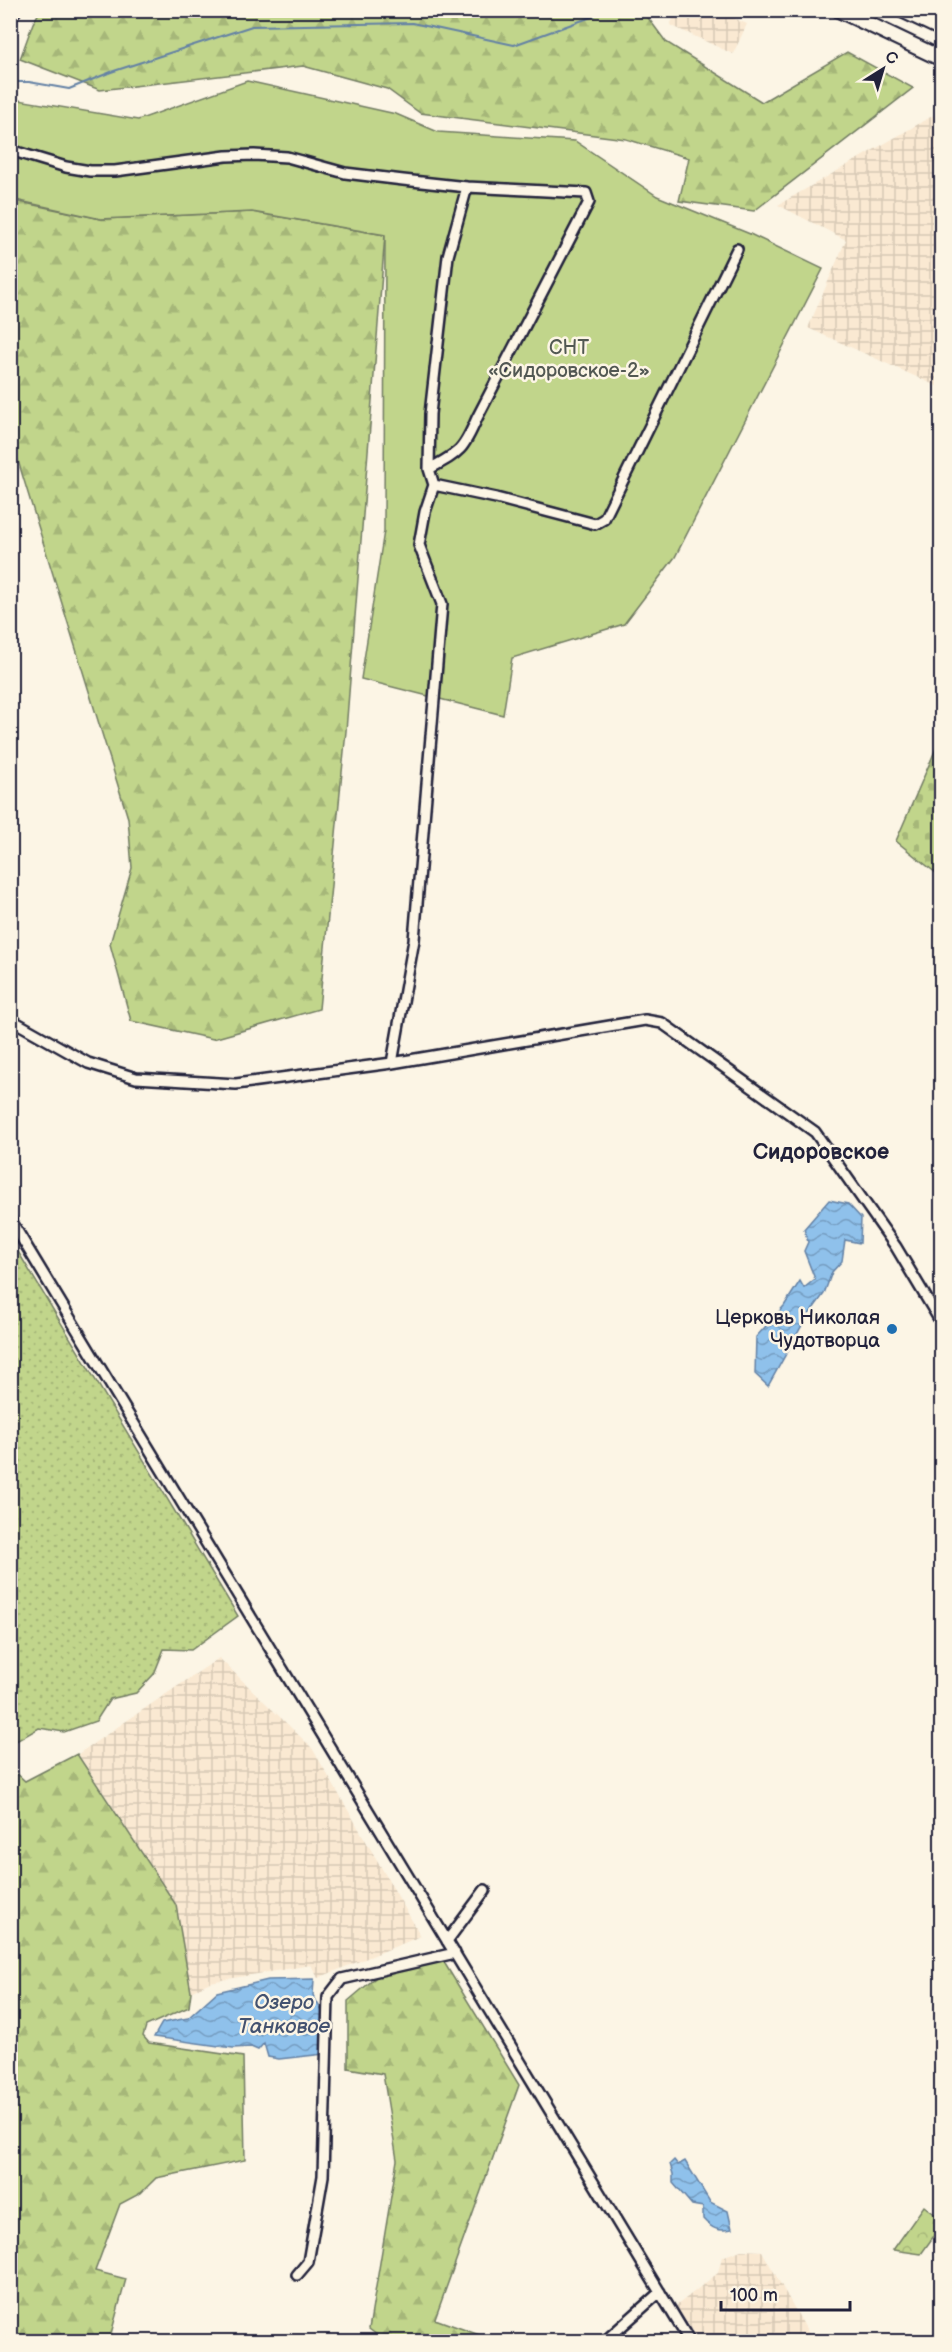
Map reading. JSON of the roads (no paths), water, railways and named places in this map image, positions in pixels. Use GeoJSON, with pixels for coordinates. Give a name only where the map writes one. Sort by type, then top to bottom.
{"type":"FeatureCollection","features":[{"type":"Feature","properties":{"kind":"highway"},"geometry":{"type":"LineString","coordinates":[[10,14],[14,10]]}},
{"type":"Feature","properties":{"kind":"highway"},"geometry":{"type":"LineString","coordinates":[[839,10],[942,59]]}},
{"type":"Feature","properties":{"kind":"highway"},"geometry":{"type":"LineString","coordinates":[[902,10],[942,29]]}},
{"type":"Feature","properties":{"kind":"street"},"geometry":{"type":"LineString","coordinates":[[10,150],[66,167],[107,171],[226,156],[287,157],[345,172],[467,187],[586,193],[589,202],[468,439],[458,453],[429,469]]}},
{"type":"Feature","properties":{"kind":"street"},"geometry":{"type":"LineString","coordinates":[[392,1063],[414,940],[442,604],[419,545],[425,512],[434,485],[429,469],[430,414],[448,256],[467,187]]}},
{"type":"Feature","properties":{"kind":"street"},"geometry":{"type":"LineString","coordinates":[[434,485],[496,498],[595,524],[604,519],[737,249]]}},
{"type":"Feature","properties":{"kind":"street"},"geometry":{"type":"LineString","coordinates":[[10,1019],[88,1063],[136,1078],[236,1084],[392,1063],[645,1020],[662,1023],[815,1132],[896,1247],[942,1324]]}},
{"type":"Feature","properties":{"kind":"street"},"geometry":{"type":"LineString","coordinates":[[10,1219],[690,2342]]}},
{"type":"Feature","properties":{"kind":"street"},"geometry":{"type":"LineString","coordinates":[[447,1941],[485,1890]]}},
{"type":"Feature","properties":{"kind":"street"},"geometry":{"type":"LineString","coordinates":[[297,2274],[308,2262],[323,2176],[328,1997],[342,1979],[455,1953]]}},
{"type":"Feature","properties":{"kind":"street"},"geometry":{"type":"LineString","coordinates":[[604,2342],[660,2292]]}},
{"type":"Feature","properties":{"kind":"water"},"geometry":{"type":"Polygon","coordinates":[[[829,1200],[848,1204],[861,1218],[860,1243],[845,1240],[842,1261],[832,1272],[824,1294],[805,1320],[768,1386],[755,1374],[756,1337],[784,1306],[800,1281],[804,1288],[815,1279],[804,1251],[808,1242],[804,1229],[829,1200]]]}},
{"type":"Feature","properties":{"kind":"water","name":"Озеро Танковое"},"geometry":{"type":"Polygon","coordinates":[[[314,1979],[313,1995],[325,2017],[324,2054],[279,2059],[268,2057],[264,2043],[258,2050],[251,2047],[233,2048],[154,2037],[162,2023],[188,2018],[217,1992],[268,1980],[314,1979]]]}},
{"type":"Feature","properties":{"kind":"water"},"geometry":{"type":"Polygon","coordinates":[[[674,2160],[678,2165],[685,2161],[710,2202],[728,2211],[732,2229],[716,2229],[703,2219],[703,2207],[692,2205],[673,2183],[670,2164],[674,2160]]]}},
{"type":"Feature","properties":{"kind":"waterway"},"geometry":{"type":"LineString","coordinates":[[10,82],[29,82],[69,89],[111,72],[252,26],[412,23],[514,45],[594,16],[600,10]]}},
{"type":"Feature","properties":{"kind":"place","name":"Церковь Николая Чудотворца"},"geometry":{"type":"Point","coordinates":[892,1329]}},
{"type":"Feature","properties":{"kind":"district","name":"Сидоровское"},"geometry":{"type":"Point","coordinates":[821,1152]}},
{"type":"Feature","properties":{"kind":"park label","name":"СНТ «Сидоровское-2»"},"geometry":{"type":"Point","coordinates":[569,360]}}]}
